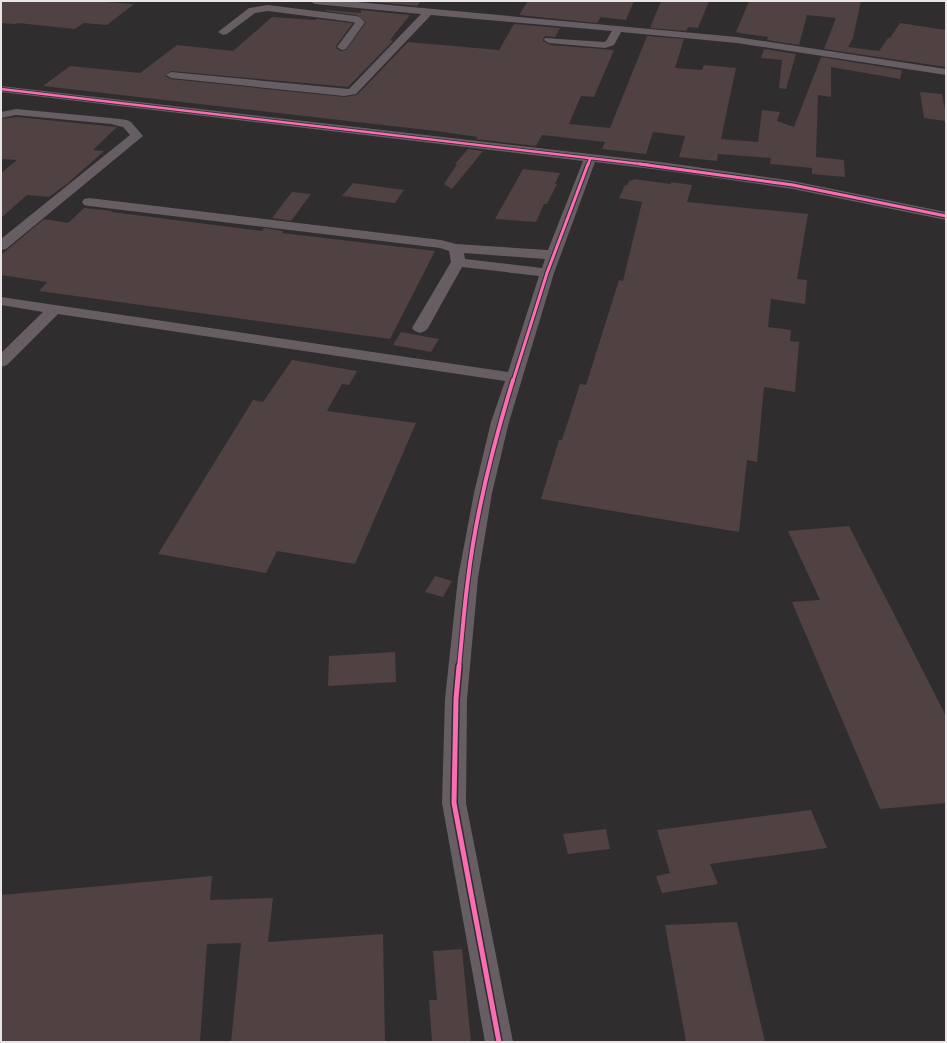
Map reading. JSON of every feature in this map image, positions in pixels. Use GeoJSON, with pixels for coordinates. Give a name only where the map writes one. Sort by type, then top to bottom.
{"type":"FeatureCollection","features":[{"type":"Feature","properties":{"kind":"street"},"geometry":{"type":"LineString","coordinates":[[315,1],[737,40],[946,72]]}},
{"type":"Feature","properties":{"kind":"street"},"geometry":{"type":"LineString","coordinates":[[313,14],[322,8],[358,5]]}},
{"type":"Feature","properties":{"kind":"street"},"geometry":{"type":"LineString","coordinates":[[223,32],[252,10],[258,9],[356,19],[360,22],[342,47]]}},
{"type":"Feature","properties":{"kind":"street"},"geometry":{"type":"LineString","coordinates":[[171,75],[344,93],[352,92],[429,11]]}},
{"type":"Feature","properties":{"kind":"street"},"geometry":{"type":"LineString","coordinates":[[549,40],[605,45],[610,43],[618,29]]}},
{"type":"Feature","properties":{"kind":"street"},"geometry":{"type":"LineString","coordinates":[[1,89],[668,167],[793,185],[946,216]]}},
{"type":"Feature","properties":{"kind":"street"},"geometry":{"type":"LineString","coordinates":[[1,115],[16,112],[111,121],[127,124],[137,136],[1,246]]}},
{"type":"Feature","properties":{"kind":"street"},"geometry":{"type":"LineString","coordinates":[[499,1042],[454,803],[456,699],[468,578],[482,501],[500,422],[550,264],[590,159]]}},
{"type":"Feature","properties":{"kind":"street"},"geometry":{"type":"LineString","coordinates":[[89,202],[441,244],[457,255],[550,264]]}},
{"type":"Feature","properties":{"kind":"street"},"geometry":{"type":"LineString","coordinates":[[420,328],[457,255]]}},
{"type":"Feature","properties":{"kind":"street"},"geometry":{"type":"LineString","coordinates":[[1,301],[514,378]]}},
{"type":"Feature","properties":{"kind":"street"},"geometry":{"type":"LineString","coordinates":[[1,362],[54,309]]}},
{"type":"Feature","properties":{"kind":"building"},"geometry":{"type":"Polygon","coordinates":[[[1,1],[92,1],[134,4],[107,25],[84,23],[75,29],[18,23],[1,23],[1,1]]]}},
{"type":"Feature","properties":{"kind":"building"},"geometry":{"type":"Polygon","coordinates":[[[362,1],[421,1],[417,6],[362,1]]]}},
{"type":"Feature","properties":{"kind":"building"},"geometry":{"type":"Polygon","coordinates":[[[528,1],[634,1],[626,20],[601,17],[597,23],[519,15],[528,1]]]}},
{"type":"Feature","properties":{"kind":"building"},"geometry":{"type":"Polygon","coordinates":[[[661,1],[709,1],[698,28],[688,27],[686,31],[650,28],[661,1]]]}},
{"type":"Feature","properties":{"kind":"building"},"geometry":{"type":"Polygon","coordinates":[[[749,1],[861,1],[853,38],[848,47],[879,51],[900,23],[946,30],[946,67],[824,49],[836,18],[807,15],[799,45],[767,40],[768,37],[736,32],[749,1]]]}},
{"type":"Feature","properties":{"kind":"building"},"geometry":{"type":"Polygon","coordinates":[[[361,10],[410,15],[390,40],[393,41],[348,87],[171,71],[165,76],[171,79],[344,97],[357,95],[408,42],[499,50],[514,24],[560,28],[555,37],[545,36],[543,41],[551,45],[614,50],[594,97],[581,96],[569,124],[610,128],[647,36],[684,39],[675,68],[702,70],[704,65],[736,68],[721,139],[758,142],[762,110],[780,112],[777,121],[794,127],[821,57],[902,70],[900,79],[831,67],[831,97],[818,95],[816,157],[844,160],[845,177],[812,174],[812,168],[770,164],[771,158],[718,154],[717,161],[679,157],[685,136],[653,132],[646,154],[602,149],[605,142],[542,135],[536,146],[476,139],[478,137],[436,131],[43,86],[70,66],[140,73],[177,45],[233,51],[272,17],[317,19],[353,23],[336,46],[336,48],[341,51],[346,50],[366,22],[356,15],[325,11],[361,13],[361,10]]]}},
{"type":"Feature","properties":{"kind":"building"},"geometry":{"type":"Polygon","coordinates":[[[764,49],[796,54],[786,89],[779,88],[782,60],[761,58],[764,49]]]}},
{"type":"Feature","properties":{"kind":"building"},"geometry":{"type":"Polygon","coordinates":[[[920,92],[942,94],[945,110],[945,121],[924,118],[920,92]]]}},
{"type":"Feature","properties":{"kind":"building"},"geometry":{"type":"Polygon","coordinates":[[[16,117],[117,127],[93,150],[104,151],[68,183],[49,197],[27,195],[1,218],[1,173],[17,160],[1,159],[1,119],[16,117]]]}},
{"type":"Feature","properties":{"kind":"building"},"geometry":{"type":"Polygon","coordinates":[[[468,149],[483,151],[452,189],[444,184],[457,164],[455,164],[468,149]]]}},
{"type":"Feature","properties":{"kind":"building"},"geometry":{"type":"Polygon","coordinates":[[[523,169],[560,173],[555,184],[557,184],[547,204],[544,204],[536,222],[495,219],[523,169]]]}},
{"type":"Feature","properties":{"kind":"building"},"geometry":{"type":"Polygon","coordinates":[[[633,179],[692,185],[687,202],[808,214],[797,279],[807,280],[805,304],[771,299],[768,327],[791,330],[790,341],[799,342],[795,392],[764,387],[757,462],[747,460],[739,532],[541,499],[559,440],[562,440],[580,384],[586,385],[619,280],[623,281],[642,202],[619,198],[625,185],[633,179]]]}},
{"type":"Feature","properties":{"kind":"building"},"geometry":{"type":"Polygon","coordinates":[[[353,183],[404,190],[395,203],[342,196],[353,183]]]}},
{"type":"Feature","properties":{"kind":"building"},"geometry":{"type":"Polygon","coordinates":[[[292,192],[311,194],[291,221],[272,218],[292,192]]]}},
{"type":"Feature","properties":{"kind":"building"},"geometry":{"type":"Polygon","coordinates":[[[84,208],[262,231],[264,228],[283,231],[282,233],[435,251],[390,339],[39,291],[47,282],[1,275],[1,255],[44,219],[68,223],[84,208]]]}},
{"type":"Feature","properties":{"kind":"building"},"geometry":{"type":"Polygon","coordinates":[[[401,332],[439,339],[431,352],[393,345],[401,332]]]}},
{"type":"Feature","properties":{"kind":"building"},"geometry":{"type":"Polygon","coordinates":[[[292,360],[357,371],[349,385],[342,384],[327,411],[416,423],[355,564],[277,551],[266,573],[158,554],[253,400],[263,402],[292,360]]]}},
{"type":"Feature","properties":{"kind":"building"},"geometry":{"type":"Polygon","coordinates":[[[849,526],[946,716],[946,803],[880,809],[792,602],[820,600],[788,531],[849,526]]]}},
{"type":"Feature","properties":{"kind":"building"},"geometry":{"type":"Polygon","coordinates":[[[435,576],[452,581],[443,597],[425,592],[435,576]]]}},
{"type":"Feature","properties":{"kind":"building"},"geometry":{"type":"Polygon","coordinates":[[[395,652],[396,682],[328,686],[329,656],[395,652]]]}},
{"type":"Feature","properties":{"kind":"building"},"geometry":{"type":"Polygon","coordinates":[[[811,810],[827,848],[710,864],[718,884],[662,893],[656,876],[670,873],[657,830],[811,810]]]}},
{"type":"Feature","properties":{"kind":"building"},"geometry":{"type":"Polygon","coordinates":[[[606,829],[610,849],[568,854],[563,834],[606,829]]]}},
{"type":"Feature","properties":{"kind":"building"},"geometry":{"type":"Polygon","coordinates":[[[212,876],[210,900],[273,898],[268,942],[383,934],[385,1042],[231,1042],[241,943],[207,944],[200,1042],[1,1042],[1,895],[212,876]]]}},
{"type":"Feature","properties":{"kind":"building"},"geometry":{"type":"Polygon","coordinates":[[[737,922],[765,1042],[686,1042],[665,925],[737,922]]]}},
{"type":"Feature","properties":{"kind":"building"},"geometry":{"type":"Polygon","coordinates":[[[462,949],[471,1042],[432,1042],[429,1000],[437,1000],[433,951],[462,949]]]}},
{"type":"Feature","properties":{"kind":"cycle path"},"geometry":{"type":"LineString","coordinates":[[1,89],[668,167],[793,185],[946,216]]}},
{"type":"Feature","properties":{"kind":"cycle path"},"geometry":{"type":"LineString","coordinates":[[499,1042],[454,803],[456,699],[468,578],[483,493],[500,422],[547,273],[590,159]]}}]}
